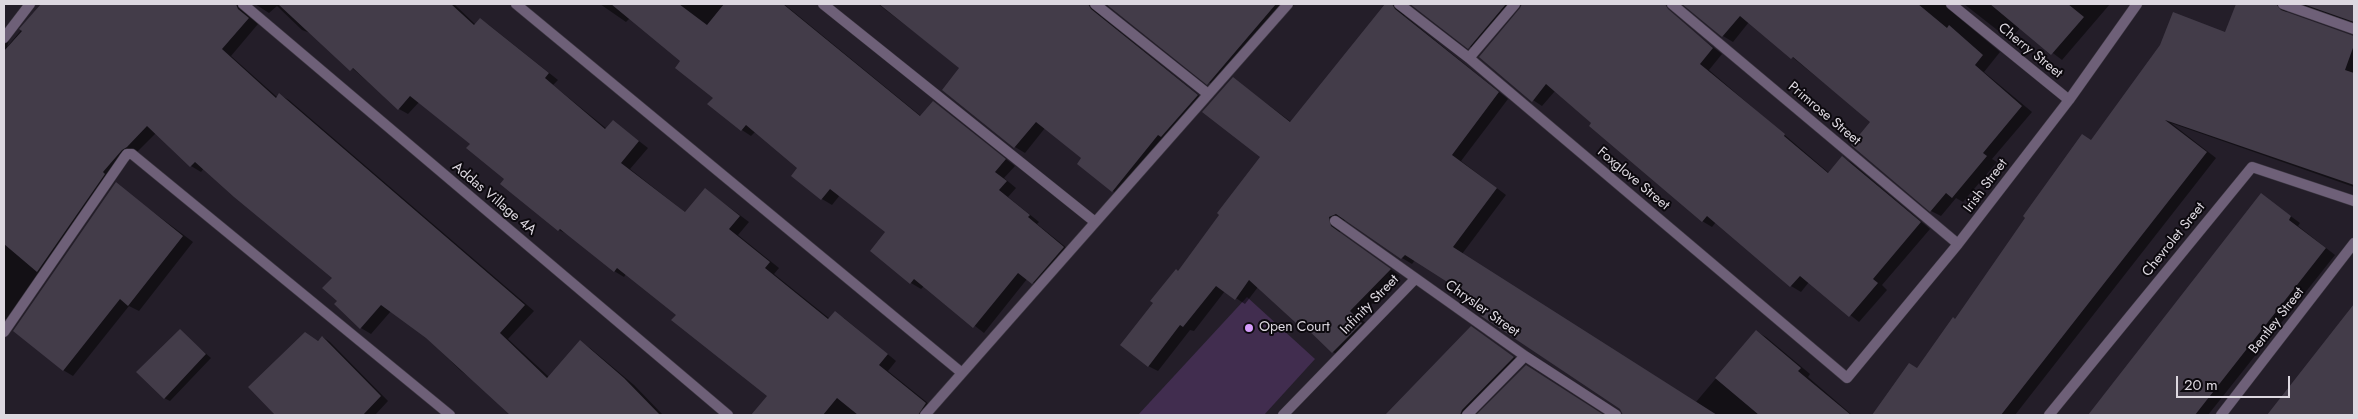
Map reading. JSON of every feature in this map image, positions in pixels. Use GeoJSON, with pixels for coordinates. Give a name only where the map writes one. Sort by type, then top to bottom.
{"type":"FeatureCollection","features":[{"type":"Feature","properties":{"kind":"street"},"geometry":{"type":"LineString","coordinates":[[4,38],[30,4]]}},
{"type":"Feature","properties":{"kind":"street","name":"Addas Village 4A"},"geometry":{"type":"LineString","coordinates":[[242,4],[728,415]]}},
{"type":"Feature","properties":{"kind":"street"},"geometry":{"type":"LineString","coordinates":[[516,4],[962,373]]}},
{"type":"Feature","properties":{"kind":"street"},"geometry":{"type":"LineString","coordinates":[[824,4],[1094,222]]}},
{"type":"Feature","properties":{"kind":"street"},"geometry":{"type":"LineString","coordinates":[[1095,4],[1208,94]]}},
{"type":"Feature","properties":{"kind":"street"},"geometry":{"type":"LineString","coordinates":[[925,415],[1288,4]]}},
{"type":"Feature","properties":{"kind":"street","name":"Foxglove Street"},"geometry":{"type":"LineString","coordinates":[[1399,4],[1469,58],[1847,378]]}},
{"type":"Feature","properties":{"kind":"street"},"geometry":{"type":"LineString","coordinates":[[1469,58],[1515,4]]}},
{"type":"Feature","properties":{"kind":"street","name":"Primrose Street"},"geometry":{"type":"LineString","coordinates":[[1672,4],[1958,244]]}},
{"type":"Feature","properties":{"kind":"street","name":"Cherry Street"},"geometry":{"type":"LineString","coordinates":[[1951,4],[2069,100]]}},
{"type":"Feature","properties":{"kind":"street","name":"Irish Street"},"geometry":{"type":"LineString","coordinates":[[1847,378],[1958,244],[2069,100],[2137,4]]}},
{"type":"Feature","properties":{"kind":"street"},"geometry":{"type":"LineString","coordinates":[[2283,4],[2354,29]]}},
{"type":"Feature","properties":{"kind":"street"},"geometry":{"type":"LineString","coordinates":[[4,332],[124,158],[132,154],[450,415]]}},
{"type":"Feature","properties":{"kind":"street","name":"Chevrolet Sreet"},"geometry":{"type":"LineString","coordinates":[[2049,415],[2252,167],[2354,201]]}},
{"type":"Feature","properties":{"kind":"street","name":"Chrysler Street"},"geometry":{"type":"LineString","coordinates":[[1335,221],[1525,356],[1616,415]]}},
{"type":"Feature","properties":{"kind":"street","name":"Bentley Street"},"geometry":{"type":"LineString","coordinates":[[2221,415],[2354,243]]}},
{"type":"Feature","properties":{"kind":"street","name":"Infinity Street"},"geometry":{"type":"LineString","coordinates":[[1283,415],[1415,279]]}},
{"type":"Feature","properties":{"kind":"street"},"geometry":{"type":"LineString","coordinates":[[1467,415],[1525,356]]}},
{"type":"Feature","properties":{"kind":"shaded area","name":"Open Court"},"geometry":{"type":"Polygon","coordinates":[[[1247,297],[1315,359],[1264,415],[1138,415],[1247,297]]]}},
{"type":"Feature","properties":{"kind":"building"},"geometry":{"type":"Polygon","coordinates":[[[41,4],[236,4],[238,9],[249,18],[222,49],[276,98],[279,93],[525,305],[500,333],[547,378],[580,340],[624,378],[660,415],[510,415],[426,338],[381,305],[360,329],[334,304],[337,301],[322,288],[332,278],[234,197],[195,162],[190,167],[147,126],[103,172],[105,174],[37,272],[4,244],[4,51],[22,31],[19,29],[41,4]]]}},
{"type":"Feature","properties":{"kind":"building"},"geometry":{"type":"Polygon","coordinates":[[[278,4],[451,4],[474,25],[480,18],[549,73],[545,78],[605,129],[613,120],[639,141],[621,163],[685,212],[705,188],[740,216],[729,229],[770,262],[765,268],[828,319],[835,311],[888,354],[879,365],[926,403],[918,415],[858,415],[837,398],[823,415],[751,415],[767,396],[671,320],[676,315],[617,268],[614,272],[560,229],[558,231],[500,184],[504,179],[466,148],[470,144],[410,96],[398,110],[353,68],[350,71],[278,4]]]}},
{"type":"Feature","properties":{"kind":"building"},"geometry":{"type":"Polygon","coordinates":[[[611,4],[679,4],[707,25],[724,4],[783,4],[920,116],[933,101],[1006,159],[995,172],[1007,181],[999,190],[1030,215],[1028,217],[1064,247],[1032,284],[1018,273],[973,328],[914,279],[910,284],[870,251],[885,232],[830,189],[821,200],[791,176],[797,168],[746,125],[741,131],[707,104],[713,98],[675,68],[680,61],[611,4]]]}},
{"type":"Feature","properties":{"kind":"building"},"geometry":{"type":"Polygon","coordinates":[[[879,4],[1088,4],[1091,9],[1198,95],[1161,137],[1158,135],[1112,192],[1077,164],[1081,158],[1036,122],[1014,148],[942,90],[959,68],[879,4]]]}},
{"type":"Feature","properties":{"kind":"building"},"geometry":{"type":"Polygon","coordinates":[[[1106,4],[1276,4],[1207,85],[1106,4]]]}},
{"type":"Feature","properties":{"kind":"building"},"geometry":{"type":"Polygon","coordinates":[[[1385,4],[1392,4],[1395,9],[1499,92],[1452,155],[1497,188],[1453,247],[1717,415],[1623,415],[1620,409],[1481,316],[1488,308],[1405,255],[1401,259],[1336,214],[1329,217],[1331,226],[1391,269],[1350,311],[1362,323],[1332,353],[1298,320],[1296,323],[1249,280],[1235,300],[1216,286],[1183,327],[1180,325],[1148,367],[1120,345],[1153,303],[1150,301],[1176,269],[1178,271],[1219,215],[1217,213],[1260,157],[1202,112],[1233,77],[1290,122],[1385,4]]]}},
{"type":"Feature","properties":{"kind":"building"},"geometry":{"type":"Polygon","coordinates":[[[1410,4],[1506,4],[1468,49],[1410,4]]]}},
{"type":"Feature","properties":{"kind":"building"},"geometry":{"type":"Polygon","coordinates":[[[1522,4],[1665,4],[1668,9],[1713,48],[1700,64],[1785,134],[1784,136],[1828,173],[1842,156],[1921,222],[1873,279],[1878,283],[1849,317],[1800,276],[1790,287],[1707,216],[1702,222],[1589,126],[1591,123],[1546,84],[1532,102],[1479,57],[1522,4]]]}},
{"type":"Feature","properties":{"kind":"building"},"geometry":{"type":"Polygon","coordinates":[[[1682,4],[1918,4],[1947,28],[1949,25],[1983,55],[1975,65],[2022,106],[1983,153],[1987,156],[1952,198],[1946,193],[1930,212],[1851,145],[1870,122],[1793,57],[1791,59],[1740,16],[1722,37],[1682,4]]]}},
{"type":"Feature","properties":{"kind":"building"},"geometry":{"type":"Polygon","coordinates":[[[1990,4],[2068,4],[2084,17],[2051,55],[1990,4]]]}},
{"type":"Feature","properties":{"kind":"building"},"geometry":{"type":"Polygon","coordinates":[[[2236,4],[2276,4],[2281,10],[2354,36],[2354,45],[2345,70],[2354,73],[2354,185],[2165,120],[2207,152],[2001,415],[1872,415],[1909,363],[1917,368],[1953,317],[1955,319],[2025,218],[2023,216],[2082,134],[2091,140],[2160,45],[2173,12],[2225,32],[2236,4]]]}},
{"type":"Feature","properties":{"kind":"building"},"geometry":{"type":"Polygon","coordinates":[[[2303,4],[2354,4],[2354,22],[2303,4]]]}},
{"type":"Feature","properties":{"kind":"building"},"geometry":{"type":"Polygon","coordinates":[[[116,182],[183,236],[128,306],[120,299],[63,371],[13,331],[116,182]]]}},
{"type":"Feature","properties":{"kind":"building"},"geometry":{"type":"Polygon","coordinates":[[[2261,193],[2291,216],[2289,220],[2326,248],[2195,415],[2088,415],[2261,193]]]}},
{"type":"Feature","properties":{"kind":"building"},"geometry":{"type":"Polygon","coordinates":[[[2354,304],[2354,415],[2267,415],[2314,355],[2354,304]]]}},
{"type":"Feature","properties":{"kind":"building"},"geometry":{"type":"Polygon","coordinates":[[[1471,326],[1514,357],[1462,410],[1460,415],[1385,415],[1471,326]]]}},
{"type":"Feature","properties":{"kind":"building"},"geometry":{"type":"Polygon","coordinates":[[[180,329],[206,354],[164,399],[136,372],[180,329]]]}},
{"type":"Feature","properties":{"kind":"building"},"geometry":{"type":"Polygon","coordinates":[[[1756,330],[1801,368],[1798,371],[1851,415],[1759,415],[1715,378],[1756,330]]]}},
{"type":"Feature","properties":{"kind":"building"},"geometry":{"type":"Polygon","coordinates":[[[305,332],[318,341],[322,336],[381,396],[363,415],[275,415],[248,387],[305,332]]]}},
{"type":"Feature","properties":{"kind":"building"},"geometry":{"type":"Polygon","coordinates":[[[1526,365],[1604,415],[1476,415],[1526,365]]]}},
{"type":"Feature","properties":{"kind":"place","name":"Open Court"},"geometry":{"type":"Point","coordinates":[1249,328]}}]}
